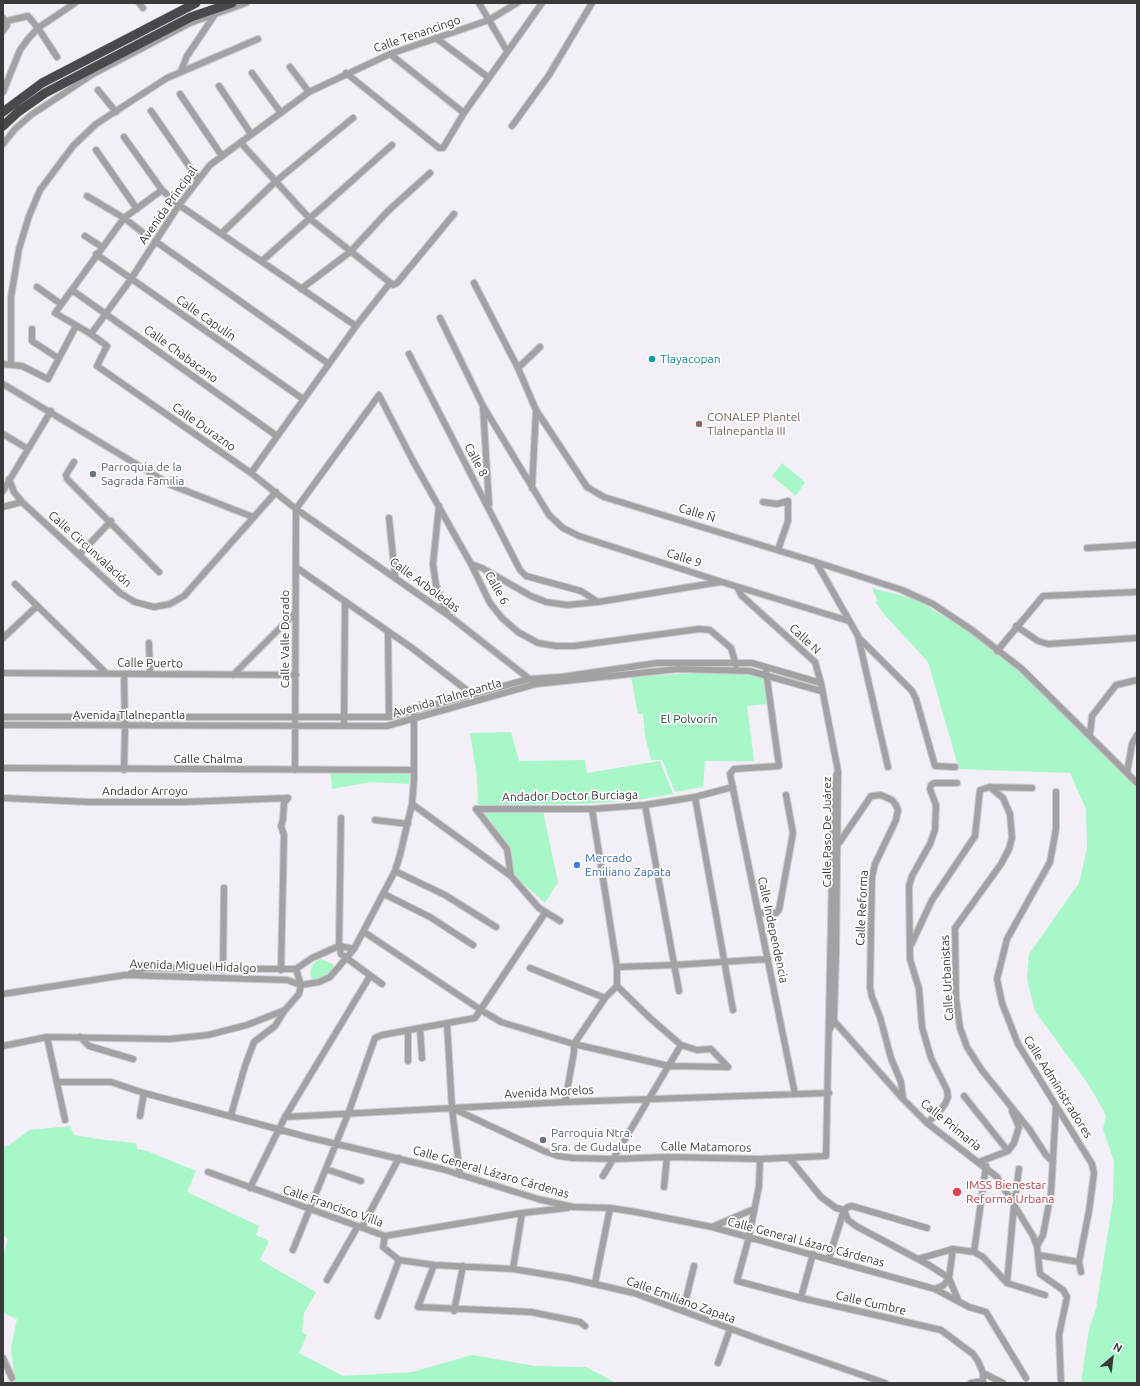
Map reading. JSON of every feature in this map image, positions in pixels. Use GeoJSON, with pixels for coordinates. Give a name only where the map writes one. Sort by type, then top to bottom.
{"type":"FeatureCollection","features":[{"type":"Feature","properties":{"kind":"highway"},"geometry":{"type":"LineString","coordinates":[[3,112],[42,83],[196,3]]}},
{"type":"Feature","properties":{"kind":"highway"},"geometry":{"type":"LineString","coordinates":[[3,126],[18,112],[45,92],[191,17],[232,3]]}},
{"type":"Feature","properties":{"kind":"street"},"geometry":{"type":"LineString","coordinates":[[3,92],[20,50],[28,39],[38,28],[75,3]]}},
{"type":"Feature","properties":{"kind":"street"},"geometry":{"type":"LineString","coordinates":[[3,144],[31,115],[93,74],[190,23],[246,3]]}},
{"type":"Feature","properties":{"kind":"street"},"geometry":{"type":"LineString","coordinates":[[479,3],[508,51]]}},
{"type":"Feature","properties":{"kind":"street","name":"Calle Tenancingo"},"geometry":{"type":"LineString","coordinates":[[346,73],[390,54],[489,20],[517,3]]}},
{"type":"Feature","properties":{"kind":"street"},"geometry":{"type":"LineString","coordinates":[[346,73],[439,148],[443,148],[464,113],[542,3]]}},
{"type":"Feature","properties":{"kind":"street"},"geometry":{"type":"LineString","coordinates":[[512,126],[549,75],[592,3]]}},
{"type":"Feature","properties":{"kind":"street"},"geometry":{"type":"LineString","coordinates":[[181,71],[187,56],[216,13]]}},
{"type":"Feature","properties":{"kind":"street"},"geometry":{"type":"LineString","coordinates":[[3,31],[7,27],[5,20],[28,16],[38,28],[57,57]]}},
{"type":"Feature","properties":{"kind":"street"},"geometry":{"type":"LineString","coordinates":[[436,38],[489,78]]}},
{"type":"Feature","properties":{"kind":"street"},"geometry":{"type":"LineString","coordinates":[[11,364],[11,297],[19,250],[29,216],[40,190],[73,146],[96,124],[181,71],[258,39]]}},
{"type":"Feature","properties":{"kind":"street"},"geometry":{"type":"LineString","coordinates":[[390,54],[464,113]]}},
{"type":"Feature","properties":{"kind":"street"},"geometry":{"type":"LineString","coordinates":[[290,67],[309,92]]}},
{"type":"Feature","properties":{"kind":"street"},"geometry":{"type":"LineString","coordinates":[[252,73],[281,113]]}},
{"type":"Feature","properties":{"kind":"street","name":"Avenida Principal"},"geometry":{"type":"LineString","coordinates":[[91,334],[132,279],[179,205],[198,179],[210,166],[309,92],[346,73]]}},
{"type":"Feature","properties":{"kind":"street"},"geometry":{"type":"LineString","coordinates":[[219,86],[251,134]]}},
{"type":"Feature","properties":{"kind":"street"},"geometry":{"type":"LineString","coordinates":[[98,90],[116,112]]}},
{"type":"Feature","properties":{"kind":"street"},"geometry":{"type":"LineString","coordinates":[[180,94],[222,156]]}},
{"type":"Feature","properties":{"kind":"street"},"geometry":{"type":"LineString","coordinates":[[151,111],[198,179]]}},
{"type":"Feature","properties":{"kind":"street"},"geometry":{"type":"LineString","coordinates":[[222,233],[275,182],[353,118]]}},
{"type":"Feature","properties":{"kind":"street"},"geometry":{"type":"LineString","coordinates":[[124,137],[162,190],[179,205],[356,326]]}},
{"type":"Feature","properties":{"kind":"street"},"geometry":{"type":"LineString","coordinates":[[241,143],[309,218],[391,284]]}},
{"type":"Feature","properties":{"kind":"street"},"geometry":{"type":"LineString","coordinates":[[262,261],[392,145]]}},
{"type":"Feature","properties":{"kind":"street"},"geometry":{"type":"LineString","coordinates":[[96,150],[136,209]]}},
{"type":"Feature","properties":{"kind":"street"},"geometry":{"type":"LineString","coordinates":[[301,289],[350,252],[388,211],[430,173]]}},
{"type":"Feature","properties":{"kind":"street"},"geometry":{"type":"LineString","coordinates":[[91,334],[55,313],[96,254],[124,218],[162,190]]}},
{"type":"Feature","properties":{"kind":"street"},"geometry":{"type":"LineString","coordinates":[[87,196],[124,218],[146,235]]}},
{"type":"Feature","properties":{"kind":"street"},"geometry":{"type":"LineString","coordinates":[[251,472],[356,326],[391,284],[397,283],[454,214]]}},
{"type":"Feature","properties":{"kind":"street"},"geometry":{"type":"LineString","coordinates":[[86,236],[102,247]]}},
{"type":"Feature","properties":{"kind":"street"},"geometry":{"type":"LineString","coordinates":[[155,241],[329,364]]}},
{"type":"Feature","properties":{"kind":"street","name":"Calle Capulín"},"geometry":{"type":"LineString","coordinates":[[96,254],[303,399]]}},
{"type":"Feature","properties":{"kind":"street","name":"Calle Ñ"},"geometry":{"type":"LineString","coordinates":[[474,283],[518,368],[536,410],[582,482],[592,491],[604,497],[778,550],[918,596],[952,615],[1022,669],[1090,734],[1137,783]]}},
{"type":"Feature","properties":{"kind":"street"},"geometry":{"type":"LineString","coordinates":[[37,287],[61,304]]}},
{"type":"Feature","properties":{"kind":"street","name":"Calle Chabacano"},"geometry":{"type":"LineString","coordinates":[[72,290],[277,436]]}},
{"type":"Feature","properties":{"kind":"street","name":"Calle 9"},"geometry":{"type":"LineString","coordinates":[[440,318],[483,406],[532,488],[555,522],[571,533],[737,587],[849,621]]}},
{"type":"Feature","properties":{"kind":"street"},"geometry":{"type":"LineString","coordinates":[[3,364],[22,366],[48,379],[76,326]]}},
{"type":"Feature","properties":{"kind":"street"},"geometry":{"type":"LineString","coordinates":[[32,329],[32,341],[58,358]]}},
{"type":"Feature","properties":{"kind":"street","name":"Calle Durazno"},"geometry":{"type":"LineString","coordinates":[[91,334],[107,346],[97,366],[251,472],[296,509]]}},
{"type":"Feature","properties":{"kind":"street"},"geometry":{"type":"LineString","coordinates":[[518,368],[540,347]]}},
{"type":"Feature","properties":{"kind":"street","name":"Calle 8"},"geometry":{"type":"LineString","coordinates":[[409,354],[520,570],[526,576],[581,591],[598,602]]}},
{"type":"Feature","properties":{"kind":"street"},"geometry":{"type":"LineString","coordinates":[[3,384],[171,485],[253,517]]}},
{"type":"Feature","properties":{"kind":"street","name":"Calle 6"},"geometry":{"type":"LineString","coordinates":[[296,509],[379,395],[412,459],[471,564],[490,603],[502,618],[518,632],[538,643],[556,646],[574,646],[699,629],[710,630],[731,648],[736,662],[736,670]]}},
{"type":"Feature","properties":{"kind":"street"},"geometry":{"type":"LineString","coordinates":[[483,406],[489,508]]}},
{"type":"Feature","properties":{"kind":"street"},"geometry":{"type":"LineString","coordinates":[[532,488],[536,410]]}},
{"type":"Feature","properties":{"kind":"street"},"geometry":{"type":"LineString","coordinates":[[3,491],[51,412]]}},
{"type":"Feature","properties":{"kind":"street"},"geometry":{"type":"LineString","coordinates":[[3,434],[28,449]]}},
{"type":"Feature","properties":{"kind":"street"},"geometry":{"type":"LineString","coordinates":[[74,462],[66,477],[111,521],[159,572]]}},
{"type":"Feature","properties":{"kind":"street","name":"Calle Circunvalación"},"geometry":{"type":"LineString","coordinates":[[9,480],[14,492],[22,502],[127,598],[145,605],[163,607],[184,596],[276,492]]}},
{"type":"Feature","properties":{"kind":"street"},"geometry":{"type":"LineString","coordinates":[[763,502],[777,504],[788,501],[788,521],[778,550]]}},
{"type":"Feature","properties":{"kind":"street"},"geometry":{"type":"LineString","coordinates":[[3,507],[22,502]]}},
{"type":"Feature","properties":{"kind":"street"},"geometry":{"type":"LineString","coordinates":[[439,506],[432,564],[436,584],[448,615]]}},
{"type":"Feature","properties":{"kind":"street","name":"Calle Valle Dorado"},"geometry":{"type":"LineString","coordinates":[[295,770],[295,613],[297,568],[296,509]]}},
{"type":"Feature","properties":{"kind":"street","name":"Calle Arboledas"},"geometry":{"type":"LineString","coordinates":[[296,509],[395,576],[448,615],[536,684]]}},
{"type":"Feature","properties":{"kind":"street"},"geometry":{"type":"LineString","coordinates":[[389,518],[395,576]]}},
{"type":"Feature","properties":{"kind":"street"},"geometry":{"type":"LineString","coordinates":[[79,555],[111,521]]}},
{"type":"Feature","properties":{"kind":"street"},"geometry":{"type":"LineString","coordinates":[[1086,548],[1137,545]]}},
{"type":"Feature","properties":{"kind":"street"},"geometry":{"type":"LineString","coordinates":[[816,562],[858,636],[912,691],[935,766],[955,767]]}},
{"type":"Feature","properties":{"kind":"street"},"geometry":{"type":"LineString","coordinates":[[471,564],[546,602],[568,605],[598,602],[722,582]]}},
{"type":"Feature","properties":{"kind":"street"},"geometry":{"type":"LineString","coordinates":[[297,568],[388,633],[412,648],[473,695]]}},
{"type":"Feature","properties":{"kind":"street"},"geometry":{"type":"LineString","coordinates":[[15,584],[106,673]]}},
{"type":"Feature","properties":{"kind":"street","name":"Calle N"},"geometry":{"type":"LineString","coordinates":[[737,587],[742,596],[815,662],[821,683],[821,691],[838,771]]}},
{"type":"Feature","properties":{"kind":"street"},"geometry":{"type":"LineString","coordinates":[[997,651],[1016,626],[1043,596],[1137,592]]}},
{"type":"Feature","properties":{"kind":"street"},"geometry":{"type":"LineString","coordinates":[[344,727],[345,601]]}},
{"type":"Feature","properties":{"kind":"street"},"geometry":{"type":"LineString","coordinates":[[3,638],[38,606]]}},
{"type":"Feature","properties":{"kind":"street"},"geometry":{"type":"LineString","coordinates":[[233,675],[295,613]]}},
{"type":"Feature","properties":{"kind":"street"},"geometry":{"type":"LineString","coordinates":[[1016,626],[1038,641],[1048,644],[1137,638]]}},
{"type":"Feature","properties":{"kind":"street"},"geometry":{"type":"LineString","coordinates":[[388,633],[390,717]]}},
{"type":"Feature","properties":{"kind":"street"},"geometry":{"type":"LineString","coordinates":[[858,636],[888,767]]}},
{"type":"Feature","properties":{"kind":"street"},"geometry":{"type":"LineString","coordinates":[[149,643],[150,674]]}},
{"type":"Feature","properties":{"kind":"street","name":"Avenida Tlalnepantla"},"geometry":{"type":"LineString","coordinates":[[3,717],[390,717],[529,679],[562,677],[657,663],[752,663],[821,683]]}},
{"type":"Feature","properties":{"kind":"street"},"geometry":{"type":"LineString","coordinates":[[766,667],[766,675]]}},
{"type":"Feature","properties":{"kind":"street","name":"Avenida Tlalnepantla"},"geometry":{"type":"LineString","coordinates":[[3,725],[125,727],[388,726],[536,684],[657,671],[736,670],[766,675],[821,691]]}},
{"type":"Feature","properties":{"kind":"street","name":"Calle Puerto"},"geometry":{"type":"LineString","coordinates":[[3,673],[296,675]]}},
{"type":"Feature","properties":{"kind":"street"},"geometry":{"type":"LineString","coordinates":[[124,674],[124,770]]}},
{"type":"Feature","properties":{"kind":"street","name":"Calle Independencia"},"geometry":{"type":"LineString","coordinates":[[766,675],[779,766],[731,771],[730,774],[734,787],[795,1094]]}},
{"type":"Feature","properties":{"kind":"street"},"geometry":{"type":"LineString","coordinates":[[1090,734],[1092,716],[1116,685],[1137,680]]}},
{"type":"Feature","properties":{"kind":"street"},"geometry":{"type":"LineString","coordinates":[[301,985],[319,982],[330,977],[346,959],[364,932],[395,871],[412,804],[415,710]]}},
{"type":"Feature","properties":{"kind":"street"},"geometry":{"type":"LineString","coordinates":[[1127,773],[1136,736]]}},
{"type":"Feature","properties":{"kind":"street","name":"Calle Chalma"},"geometry":{"type":"LineString","coordinates":[[3,768],[124,770],[413,770]]}},
{"type":"Feature","properties":{"kind":"street","name":"Calle Paso De Juárez"},"geometry":{"type":"LineString","coordinates":[[834,941],[839,844],[838,771]]}},
{"type":"Feature","properties":{"kind":"street","name":"Calle Paso De Juárez"},"geometry":{"type":"LineString","coordinates":[[834,941],[834,782],[838,771]]}},
{"type":"Feature","properties":{"kind":"street"},"geometry":{"type":"LineString","coordinates":[[927,1123],[945,1104],[948,1097],[947,1090],[931,1058],[922,1027],[919,989],[910,959],[910,880],[930,844],[936,822],[936,805],[930,789],[931,785],[934,783],[957,783]]}},
{"type":"Feature","properties":{"kind":"street","name":"Andador Doctor Burciaga"},"geometry":{"type":"LineString","coordinates":[[511,876],[506,849],[476,809],[592,809],[645,805],[695,797],[734,787]]}},
{"type":"Feature","properties":{"kind":"street"},"geometry":{"type":"LineString","coordinates":[[909,948],[932,900],[975,836],[978,816],[978,792],[983,788],[990,787],[1032,788]]}},
{"type":"Feature","properties":{"kind":"street","name":"Calle Urbanistas"},"geometry":{"type":"LineString","coordinates":[[990,787],[1003,798],[1010,814],[1012,838],[1009,849],[1001,864],[955,928],[956,998],[960,1028],[967,1047],[981,1069],[1011,1105],[1046,1155],[1053,1162]]}},
{"type":"Feature","properties":{"kind":"street","name":"Calle Administradores"},"geometry":{"type":"LineString","coordinates":[[1056,792],[1056,830],[1050,862],[1007,939],[997,979],[1002,1003],[1012,1030],[1026,1059],[1090,1159],[1094,1173],[1089,1211],[1079,1262]]}},
{"type":"Feature","properties":{"kind":"street","name":"Calle Reforma"},"geometry":{"type":"LineString","coordinates":[[839,844],[871,796],[881,794],[892,800],[896,805],[898,810],[896,820],[875,864],[872,877],[870,987],[891,1058],[901,1082],[903,1099]]}},
{"type":"Feature","properties":{"kind":"street"},"geometry":{"type":"LineString","coordinates":[[758,913],[776,913],[779,910],[793,833],[786,795]]}},
{"type":"Feature","properties":{"kind":"street"},"geometry":{"type":"LineString","coordinates":[[695,797],[733,1010]]}},
{"type":"Feature","properties":{"kind":"street","name":"Andador Arroyo"},"geometry":{"type":"LineString","coordinates":[[3,798],[89,802],[184,802],[288,798],[284,803],[281,826],[284,835],[281,970]]}},
{"type":"Feature","properties":{"kind":"street"},"geometry":{"type":"LineString","coordinates":[[412,804],[511,876],[545,913],[560,921]]}},
{"type":"Feature","properties":{"kind":"street"},"geometry":{"type":"LineString","coordinates":[[645,805],[679,991]]}},
{"type":"Feature","properties":{"kind":"street"},"geometry":{"type":"LineString","coordinates":[[565,1102],[574,1052],[574,1044],[605,998],[617,986],[617,967],[592,809]]}},
{"type":"Feature","properties":{"kind":"street"},"geometry":{"type":"LineString","coordinates":[[341,818],[339,946],[341,954],[346,959],[382,984]]}},
{"type":"Feature","properties":{"kind":"street"},"geometry":{"type":"LineString","coordinates":[[375,820],[408,824]]}},
{"type":"Feature","properties":{"kind":"street"},"geometry":{"type":"LineString","coordinates":[[395,871],[445,895],[496,927]]}},
{"type":"Feature","properties":{"kind":"street"},"geometry":{"type":"LineString","coordinates":[[222,970],[224,888]]}},
{"type":"Feature","properties":{"kind":"street"},"geometry":{"type":"LineString","coordinates":[[384,894],[430,917],[474,945]]}},
{"type":"Feature","properties":{"kind":"street"},"geometry":{"type":"LineString","coordinates":[[293,1250],[348,1114],[375,1038],[382,1035],[474,1018],[481,1010],[545,913]]}},
{"type":"Feature","properties":{"kind":"street"},"geometry":{"type":"LineString","coordinates":[[364,932],[501,1022],[574,1044],[669,1066],[728,1067],[711,1050],[697,1050],[681,1045],[617,986]]}},
{"type":"Feature","properties":{"kind":"street"},"geometry":{"type":"LineString","coordinates":[[828,1093],[834,941]]}},
{"type":"Feature","properties":{"kind":"street"},"geometry":{"type":"LineString","coordinates":[[125,975],[147,968],[222,970],[296,969],[312,958],[339,946],[354,949]]}},
{"type":"Feature","properties":{"kind":"street"},"geometry":{"type":"LineString","coordinates":[[617,967],[675,965],[768,958]]}},
{"type":"Feature","properties":{"kind":"street"},"geometry":{"type":"LineString","coordinates":[[530,968],[605,998]]}},
{"type":"Feature","properties":{"kind":"street"},"geometry":{"type":"LineString","coordinates":[[230,1115],[254,1042],[275,1026],[285,1010],[298,994],[301,985],[296,969]]}},
{"type":"Feature","properties":{"kind":"street","name":"Avenida Miguel Hidalgo"},"geometry":{"type":"LineString","coordinates":[[3,994],[125,975],[287,980],[301,985]]}},
{"type":"Feature","properties":{"kind":"street"},"geometry":{"type":"LineString","coordinates":[[250,1188],[280,1130],[285,1117],[370,976]]}},
{"type":"Feature","properties":{"kind":"street"},"geometry":{"type":"LineString","coordinates":[[3,1046],[46,1037],[170,1039],[208,1035],[247,1025],[285,1010]]}},
{"type":"Feature","properties":{"kind":"street","name":"Calle Primaria"},"geometry":{"type":"LineString","coordinates":[[831,1021],[927,1123],[972,1159],[986,1166],[997,1177],[1037,1246],[1040,1274],[1063,1290],[1067,1297],[1059,1335],[1061,1383]]}},
{"type":"Feature","properties":{"kind":"street"},"geometry":{"type":"LineString","coordinates":[[447,1024],[452,1108],[460,1174]]}},
{"type":"Feature","properties":{"kind":"street"},"geometry":{"type":"LineString","coordinates":[[420,1029],[422,1058]]}},
{"type":"Feature","properties":{"kind":"street"},"geometry":{"type":"LineString","coordinates":[[408,1031],[408,1061]]}},
{"type":"Feature","properties":{"kind":"street"},"geometry":{"type":"LineString","coordinates":[[46,1037],[65,1120]]}},
{"type":"Feature","properties":{"kind":"street"},"geometry":{"type":"LineString","coordinates":[[80,1037],[89,1046],[133,1059]]}},
{"type":"Feature","properties":{"kind":"street"},"geometry":{"type":"LineString","coordinates":[[603,1176],[681,1045]]}},
{"type":"Feature","properties":{"kind":"street","name":"Calle General Lázaro Cárdenas"},"geometry":{"type":"LineString","coordinates":[[57,1082],[111,1082],[144,1093],[230,1115],[280,1130],[460,1174],[538,1199],[573,1207],[610,1208],[712,1227],[829,1258],[935,1289],[969,1307],[986,1312],[1026,1378]]}},
{"type":"Feature","properties":{"kind":"street"},"geometry":{"type":"LineString","coordinates":[[140,1116],[144,1093]]}},
{"type":"Feature","properties":{"kind":"street","name":"Avenida Morelos"},"geometry":{"type":"LineString","coordinates":[[285,1117],[565,1102],[828,1093]]}},
{"type":"Feature","properties":{"kind":"street","name":"Calle Matamoros"},"geometry":{"type":"LineString","coordinates":[[452,1108],[558,1156],[614,1159],[667,1157],[760,1159],[790,1158],[826,1156],[828,1093]]}},
{"type":"Feature","properties":{"kind":"street"},"geometry":{"type":"LineString","coordinates":[[964,1096],[1008,1151]]}},
{"type":"Feature","properties":{"kind":"street"},"geometry":{"type":"LineString","coordinates":[[979,1162],[1008,1151],[1014,1143],[1019,1127],[1011,1105]]}},
{"type":"Feature","properties":{"kind":"street"},"geometry":{"type":"LineString","coordinates":[[1037,1246],[1043,1236],[1051,1193],[1056,1106]]}},
{"type":"Feature","properties":{"kind":"street"},"geometry":{"type":"LineString","coordinates":[[664,1187],[667,1157]]}},
{"type":"Feature","properties":{"kind":"street"},"geometry":{"type":"LineString","coordinates":[[327,1280],[360,1227],[399,1158]]}},
{"type":"Feature","properties":{"kind":"street"},"geometry":{"type":"LineString","coordinates":[[790,1158],[821,1197],[836,1208],[844,1210],[852,1206],[927,1228]]}},
{"type":"Feature","properties":{"kind":"street"},"geometry":{"type":"LineString","coordinates":[[749,1237],[759,1186],[760,1159]]}},
{"type":"Feature","properties":{"kind":"street"},"geometry":{"type":"LineString","coordinates":[[974,1252],[986,1166]]}},
{"type":"Feature","properties":{"kind":"street"},"geometry":{"type":"LineString","coordinates":[[326,1168],[361,1181]]}},
{"type":"Feature","properties":{"kind":"street"},"geometry":{"type":"LineString","coordinates":[[1008,1283],[1014,1205],[1019,1169]]}},
{"type":"Feature","properties":{"kind":"street","name":"Calle Francisco Villa"},"geometry":{"type":"LineString","coordinates":[[208,1172],[385,1236],[522,1213],[573,1207]]}},
{"type":"Feature","properties":{"kind":"street"},"geometry":{"type":"LineString","coordinates":[[595,1283],[610,1208]]}},
{"type":"Feature","properties":{"kind":"street"},"geometry":{"type":"LineString","coordinates":[[712,1227],[754,1209]]}},
{"type":"Feature","properties":{"kind":"street"},"geometry":{"type":"LineString","coordinates":[[829,1258],[844,1210]]}},
{"type":"Feature","properties":{"kind":"street"},"geometry":{"type":"LineString","coordinates":[[844,1210],[848,1220],[856,1226],[918,1259],[949,1278],[958,1300]]}},
{"type":"Feature","properties":{"kind":"street"},"geometry":{"type":"LineString","coordinates":[[513,1269],[522,1213]]}},
{"type":"Feature","properties":{"kind":"street","name":"Calle Emiliano Zapata"},"geometry":{"type":"LineString","coordinates":[[385,1236],[383,1248],[400,1260],[434,1265],[513,1269],[595,1283],[634,1293],[730,1329],[885,1383]]}},
{"type":"Feature","properties":{"kind":"street","name":"Calle Cumbre"},"geometry":{"type":"LineString","coordinates":[[749,1237],[737,1281],[802,1298],[941,1330],[972,1354],[978,1361],[982,1372],[983,1382]]}},
{"type":"Feature","properties":{"kind":"street"},"geometry":{"type":"LineString","coordinates":[[918,1259],[953,1249],[974,1252],[983,1257],[1008,1283],[1046,1295]]}},
{"type":"Feature","properties":{"kind":"street"},"geometry":{"type":"LineString","coordinates":[[935,1289],[944,1285],[949,1278],[953,1249]]}},
{"type":"Feature","properties":{"kind":"street"},"geometry":{"type":"LineString","coordinates":[[802,1294],[813,1254]]}},
{"type":"Feature","properties":{"kind":"street"},"geometry":{"type":"LineString","coordinates":[[1038,1255],[1079,1262],[1081,1272]]}},
{"type":"Feature","properties":{"kind":"street"},"geometry":{"type":"LineString","coordinates":[[378,1316],[400,1260]]}},
{"type":"Feature","properties":{"kind":"street"},"geometry":{"type":"LineString","coordinates":[[434,1265],[418,1307],[531,1312],[580,1322],[585,1326]]}},
{"type":"Feature","properties":{"kind":"street"},"geometry":{"type":"LineString","coordinates":[[454,1309],[463,1266]]}},
{"type":"Feature","properties":{"kind":"street"},"geometry":{"type":"LineString","coordinates":[[683,1311],[694,1266]]}},
{"type":"Feature","properties":{"kind":"street"},"geometry":{"type":"LineString","coordinates":[[718,1363],[730,1329]]}},
{"type":"Feature","properties":{"kind":"street"},"geometry":{"type":"LineString","coordinates":[[3,1358],[12,1378]]}},
{"type":"Feature","properties":{"kind":"street"},"geometry":{"type":"LineString","coordinates":[[982,1372],[1003,1383]]}},
{"type":"Feature","properties":{"kind":"street"},"geometry":{"type":"LineString","coordinates":[[972,1383],[983,1382]]}},
{"type":"Feature","properties":{"kind":"green space"},"geometry":{"type":"Polygon","coordinates":[[[782,463],[805,482],[796,496],[772,476],[782,463]]]}},
{"type":"Feature","properties":{"kind":"green space"},"geometry":{"type":"Polygon","coordinates":[[[872,588],[915,599],[979,637],[1036,686],[1106,753],[1137,789],[1137,1383],[1081,1383],[1089,1329],[1096,1309],[1113,1200],[1114,1161],[1103,1129],[1106,1116],[1104,1111],[1088,1084],[1035,1011],[1027,979],[1029,954],[1079,883],[1087,849],[1086,809],[1070,773],[959,769],[928,662],[883,613],[875,601],[878,602],[872,588]]]}},
{"type":"Feature","properties":{"kind":"green space","name":"El Polvorín"},"geometry":{"type":"Polygon","coordinates":[[[710,672],[764,674],[766,704],[747,706],[754,761],[705,761],[703,787],[675,792],[662,760],[651,760],[645,736],[643,714],[638,714],[631,677],[710,672]]]}},
{"type":"Feature","properties":{"kind":"green space"},"geometry":{"type":"Polygon","coordinates":[[[511,732],[519,761],[585,760],[587,773],[660,761],[673,794],[637,800],[581,804],[478,805],[477,777],[470,733],[511,732]]]}},
{"type":"Feature","properties":{"kind":"green space"},"geometry":{"type":"Polygon","coordinates":[[[330,770],[411,772],[409,784],[371,782],[332,789],[330,770]]]}},
{"type":"Feature","properties":{"kind":"green space"},"geometry":{"type":"Polygon","coordinates":[[[481,810],[543,811],[558,882],[545,903],[514,875],[508,847],[481,810]]]}},
{"type":"Feature","properties":{"kind":"green space"},"geometry":{"type":"Polygon","coordinates":[[[321,959],[333,964],[334,968],[322,980],[313,980],[310,974],[311,968],[314,963],[321,959]]]}},
{"type":"Feature","properties":{"kind":"green space"},"geometry":{"type":"Polygon","coordinates":[[[70,1126],[74,1135],[136,1143],[137,1149],[147,1151],[196,1171],[187,1192],[259,1226],[256,1235],[269,1241],[260,1260],[316,1292],[304,1313],[302,1332],[307,1335],[299,1353],[343,1376],[412,1372],[472,1355],[535,1366],[586,1367],[616,1383],[15,1383],[11,1348],[17,1319],[3,1313],[3,1255],[8,1239],[3,1235],[3,1147],[9,1145],[30,1130],[70,1126]]]}},
{"type":"Feature","properties":{"kind":"place","name":"Tlayacopan"},"geometry":{"type":"Point","coordinates":[652,359]}},
{"type":"Feature","properties":{"kind":"place","name":"CONALEP Plantel Tlalnepantla III"},"geometry":{"type":"Point","coordinates":[699,424]}},
{"type":"Feature","properties":{"kind":"place","name":"Parroquia de la Sagrada Familia"},"geometry":{"type":"Point","coordinates":[93,474]}},
{"type":"Feature","properties":{"kind":"place","name":"Mercado Emiliano Zapata"},"geometry":{"type":"Point","coordinates":[577,865]}},
{"type":"Feature","properties":{"kind":"place","name":"Parroquia Ntra. Sra. de Gudalupe"},"geometry":{"type":"Point","coordinates":[543,1140]}},
{"type":"Feature","properties":{"kind":"place","name":"IMSS Bienestar Reforma Urbana"},"geometry":{"type":"Point","coordinates":[957,1192]}}]}
